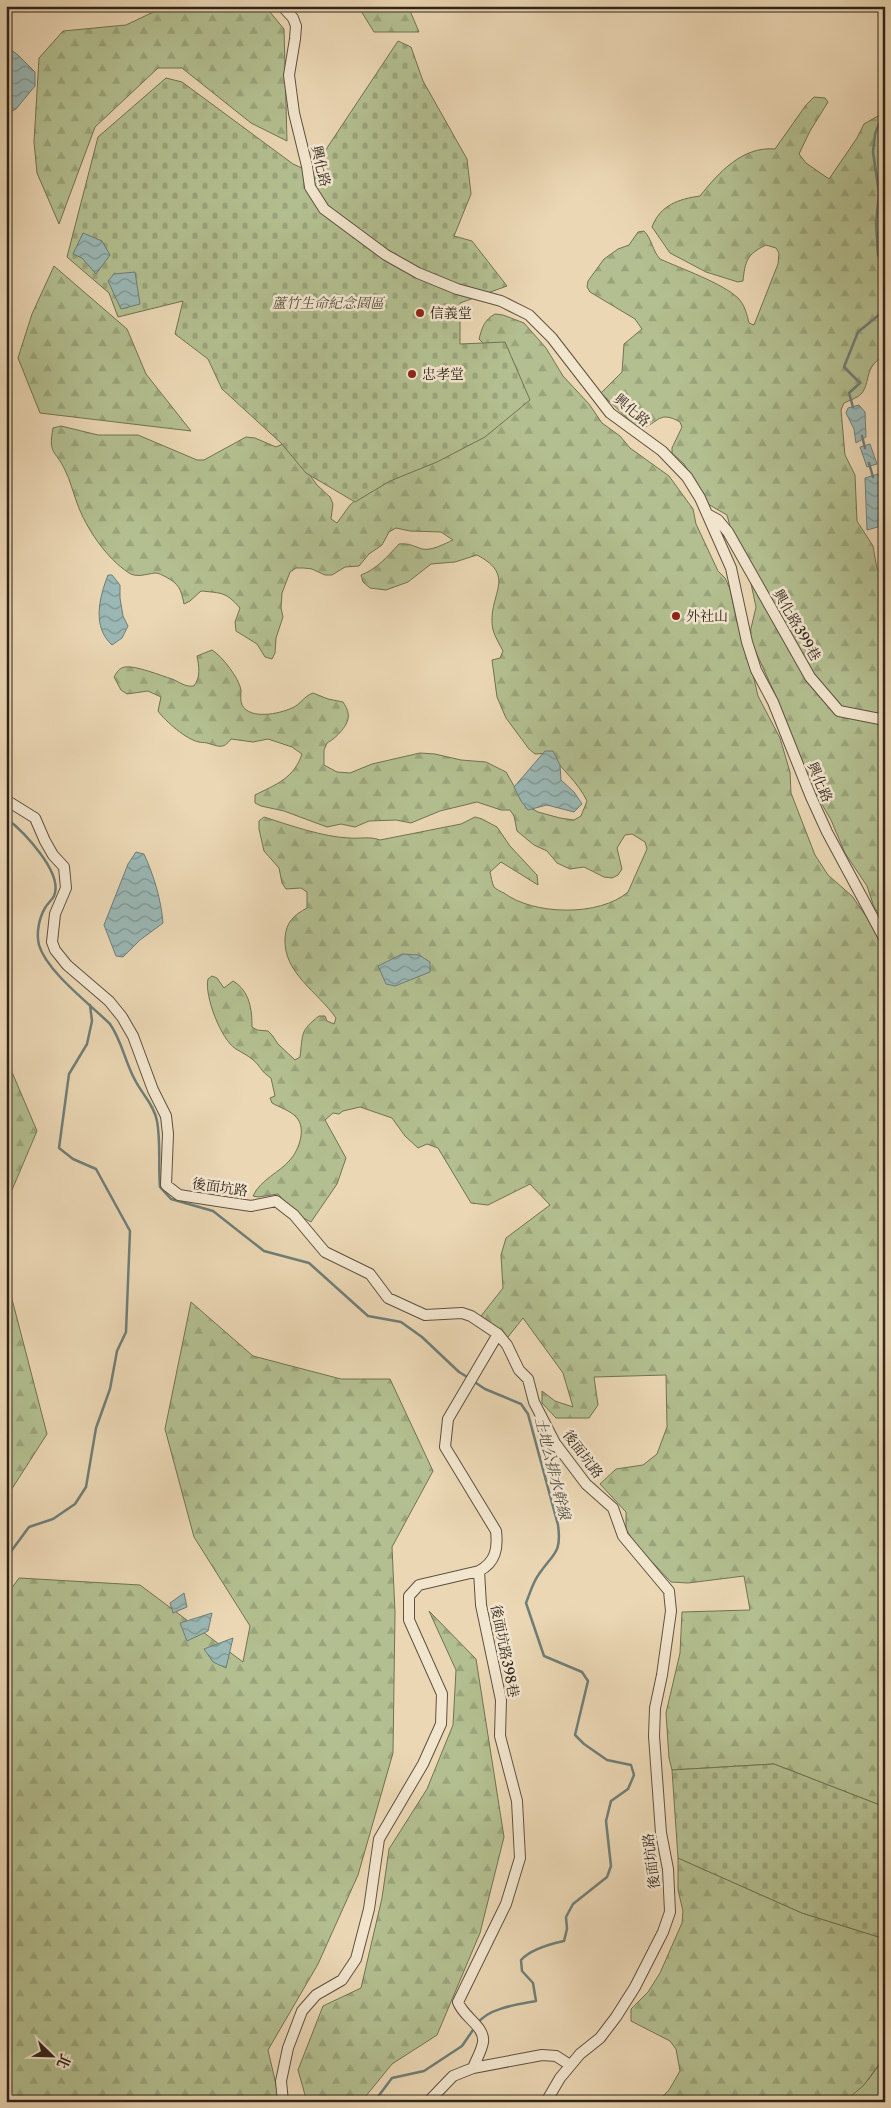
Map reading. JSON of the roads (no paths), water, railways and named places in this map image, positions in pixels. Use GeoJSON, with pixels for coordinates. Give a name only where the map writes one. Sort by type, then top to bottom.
{"type":"FeatureCollection","features":[{"type":"Feature","properties":{"kind":"street","name":"興化路"},"geometry":{"type":"LineString","coordinates":[[282,6],[293,18],[296,26],[296,39],[289,75],[294,113],[307,166],[310,188],[324,209],[379,251],[418,273],[457,289],[501,301],[529,315],[552,338],[610,413],[662,451],[679,467],[700,498],[730,568],[747,642],[756,670],[773,702],[827,832],[885,940]]}},
{"type":"Feature","properties":{"kind":"street","name":"興化路399巷"},"geometry":{"type":"LineString","coordinates":[[707,514],[718,520],[728,532],[810,677],[839,711],[885,720]]}},
{"type":"Feature","properties":{"kind":"street","name":"後面坑路"},"geometry":{"type":"LineString","coordinates":[[6,800],[35,818],[45,842],[64,867],[66,888],[55,914],[52,942],[67,965],[109,1001],[122,1017],[133,1036],[153,1090],[166,1116],[168,1134],[166,1185],[179,1195],[251,1206],[269,1200],[276,1200],[294,1215],[325,1252],[370,1274],[388,1298],[425,1315],[462,1313],[471,1316],[498,1334],[507,1345],[519,1370],[528,1379],[534,1402],[555,1443],[586,1484],[613,1508],[618,1517],[623,1536],[664,1583],[671,1599],[662,1675],[655,1708],[654,1736],[662,1833],[668,1869],[670,1912],[663,1932],[630,1994],[600,2038],[570,2065],[546,2102]]}},
{"type":"Feature","properties":{"kind":"street"},"geometry":{"type":"LineString","coordinates":[[283,2102],[281,2081],[288,2048],[302,2011],[316,1994],[342,1980],[356,1959],[369,1909],[379,1839],[423,1764],[441,1724],[442,1694],[409,1620],[410,1596],[419,1585],[480,1572],[489,1566],[498,1547],[496,1531],[445,1447],[448,1420],[498,1334]]}},
{"type":"Feature","properties":{"kind":"street","name":"後面坑路398巷"},"geometry":{"type":"LineString","coordinates":[[473,2068],[483,2042],[480,2030],[461,2011],[458,2002],[506,1904],[520,1858],[516,1801],[500,1736],[501,1700],[481,1605],[480,1572]]}},
{"type":"Feature","properties":{"kind":"street"},"geometry":{"type":"LineString","coordinates":[[428,2102],[453,2076],[473,2068],[542,2054],[556,2056],[570,2065]]}},
{"type":"Feature","properties":{"kind":"water"},"geometry":{"type":"Polygon","coordinates":[[[6,46],[35,72],[35,86],[16,109],[6,114],[6,46]]]}},
{"type":"Feature","properties":{"kind":"water"},"geometry":{"type":"Polygon","coordinates":[[[83,233],[102,241],[110,255],[96,274],[82,258],[73,254],[83,233]]]}},
{"type":"Feature","properties":{"kind":"water"},"geometry":{"type":"Polygon","coordinates":[[[135,272],[140,304],[121,309],[108,281],[114,274],[135,272]]]}},
{"type":"Feature","properties":{"kind":"water"},"geometry":{"type":"Polygon","coordinates":[[[859,405],[865,412],[866,437],[856,443],[854,429],[846,413],[848,408],[859,405]]]}},
{"type":"Feature","properties":{"kind":"water"},"geometry":{"type":"Polygon","coordinates":[[[870,444],[877,464],[867,467],[860,447],[870,444]]]}},
{"type":"Feature","properties":{"kind":"water"},"geometry":{"type":"Polygon","coordinates":[[[878,474],[885,489],[885,525],[867,530],[865,478],[878,474]]]}},
{"type":"Feature","properties":{"kind":"water"},"geometry":{"type":"Polygon","coordinates":[[[108,575],[112,575],[120,585],[123,616],[128,626],[122,638],[112,645],[102,630],[99,612],[102,593],[108,575]]]}},
{"type":"Feature","properties":{"kind":"water"},"geometry":{"type":"Polygon","coordinates":[[[545,751],[553,751],[560,765],[561,780],[574,792],[582,804],[574,812],[547,805],[528,810],[514,787],[545,751]]]}},
{"type":"Feature","properties":{"kind":"water"},"geometry":{"type":"Polygon","coordinates":[[[136,852],[144,854],[151,871],[159,896],[163,923],[140,940],[123,957],[116,956],[104,925],[128,864],[136,852]]]}},
{"type":"Feature","properties":{"kind":"water"},"geometry":{"type":"Polygon","coordinates":[[[402,954],[419,955],[430,962],[430,972],[395,986],[386,984],[378,966],[402,954]]]}},
{"type":"Feature","properties":{"kind":"water"},"geometry":{"type":"Polygon","coordinates":[[[184,1593],[187,1607],[173,1613],[170,1603],[184,1593]]]}},
{"type":"Feature","properties":{"kind":"water"},"geometry":{"type":"Polygon","coordinates":[[[212,1613],[208,1631],[187,1641],[180,1623],[212,1613]]]}},
{"type":"Feature","properties":{"kind":"water"},"geometry":{"type":"Polygon","coordinates":[[[233,1638],[226,1668],[213,1662],[204,1649],[233,1638]]]}},
{"type":"Feature","properties":{"kind":"waterway"},"geometry":{"type":"LineString","coordinates":[[885,55],[882,62],[884,112],[875,134],[873,152],[879,193],[876,223],[878,255],[885,263]]}},
{"type":"Feature","properties":{"kind":"waterway"},"geometry":{"type":"LineString","coordinates":[[853,407],[849,393],[860,383],[844,367],[858,332],[885,310]]}},
{"type":"Feature","properties":{"kind":"waterway"},"geometry":{"type":"LineString","coordinates":[[862,436],[865,448]]}},
{"type":"Feature","properties":{"kind":"waterway"},"geometry":{"type":"LineString","coordinates":[[869,463],[873,477]]}},
{"type":"Feature","properties":{"kind":"waterway","name":"土地公排水幹線"},"geometry":{"type":"LineString","coordinates":[[6,818],[22,832],[40,853],[53,876],[56,887],[54,896],[43,912],[38,931],[38,941],[44,955],[60,977],[110,1024],[118,1037],[135,1080],[153,1110],[158,1129],[160,1187],[171,1199],[213,1211],[264,1251],[309,1263],[368,1316],[401,1322],[422,1337],[459,1372],[469,1378]]}},
{"type":"Feature","properties":{"kind":"waterway"},"geometry":{"type":"LineString","coordinates":[[6,1564],[12,1550],[29,1527],[53,1519],[75,1504],[86,1487],[96,1428],[110,1389],[117,1351],[126,1332],[130,1231],[96,1169],[73,1159],[59,1148],[69,1074],[87,1044],[92,1021],[90,1005]]}},
{"type":"Feature","properties":{"kind":"waterway","name":"土地公排水幹線"},"geometry":{"type":"LineString","coordinates":[[473,1381],[485,1389],[521,1404],[528,1414],[558,1525],[559,1542],[555,1553],[537,1577],[526,1603],[544,1656],[582,1672],[588,1681],[575,1735],[584,1744],[607,1760],[631,1765],[634,1775],[628,1789],[611,1801],[606,1821],[611,1866],[607,1877],[573,1904],[566,1917],[567,1929],[564,1941],[535,1950],[521,1960],[522,1971],[533,1983],[536,2001],[497,2010],[478,2023]]}},
{"type":"Feature","properties":{"kind":"waterway","name":"土地公排水幹線"},"geometry":{"type":"LineString","coordinates":[[374,2102],[392,2078],[424,2071],[462,2046],[475,2027]]}},
{"type":"Feature","properties":{"kind":"place","name":"信義堂"},"geometry":{"type":"Point","coordinates":[420,313]}},
{"type":"Feature","properties":{"kind":"place","name":"忠孝堂"},"geometry":{"type":"Point","coordinates":[412,374]}},
{"type":"Feature","properties":{"kind":"place","name":"外社山"},"geometry":{"type":"Point","coordinates":[676,616]}},
{"type":"Feature","properties":{"kind":"park label","name":"蘆竹生命紀念園區"},"geometry":{"type":"Point","coordinates":[328,303]}}]}
